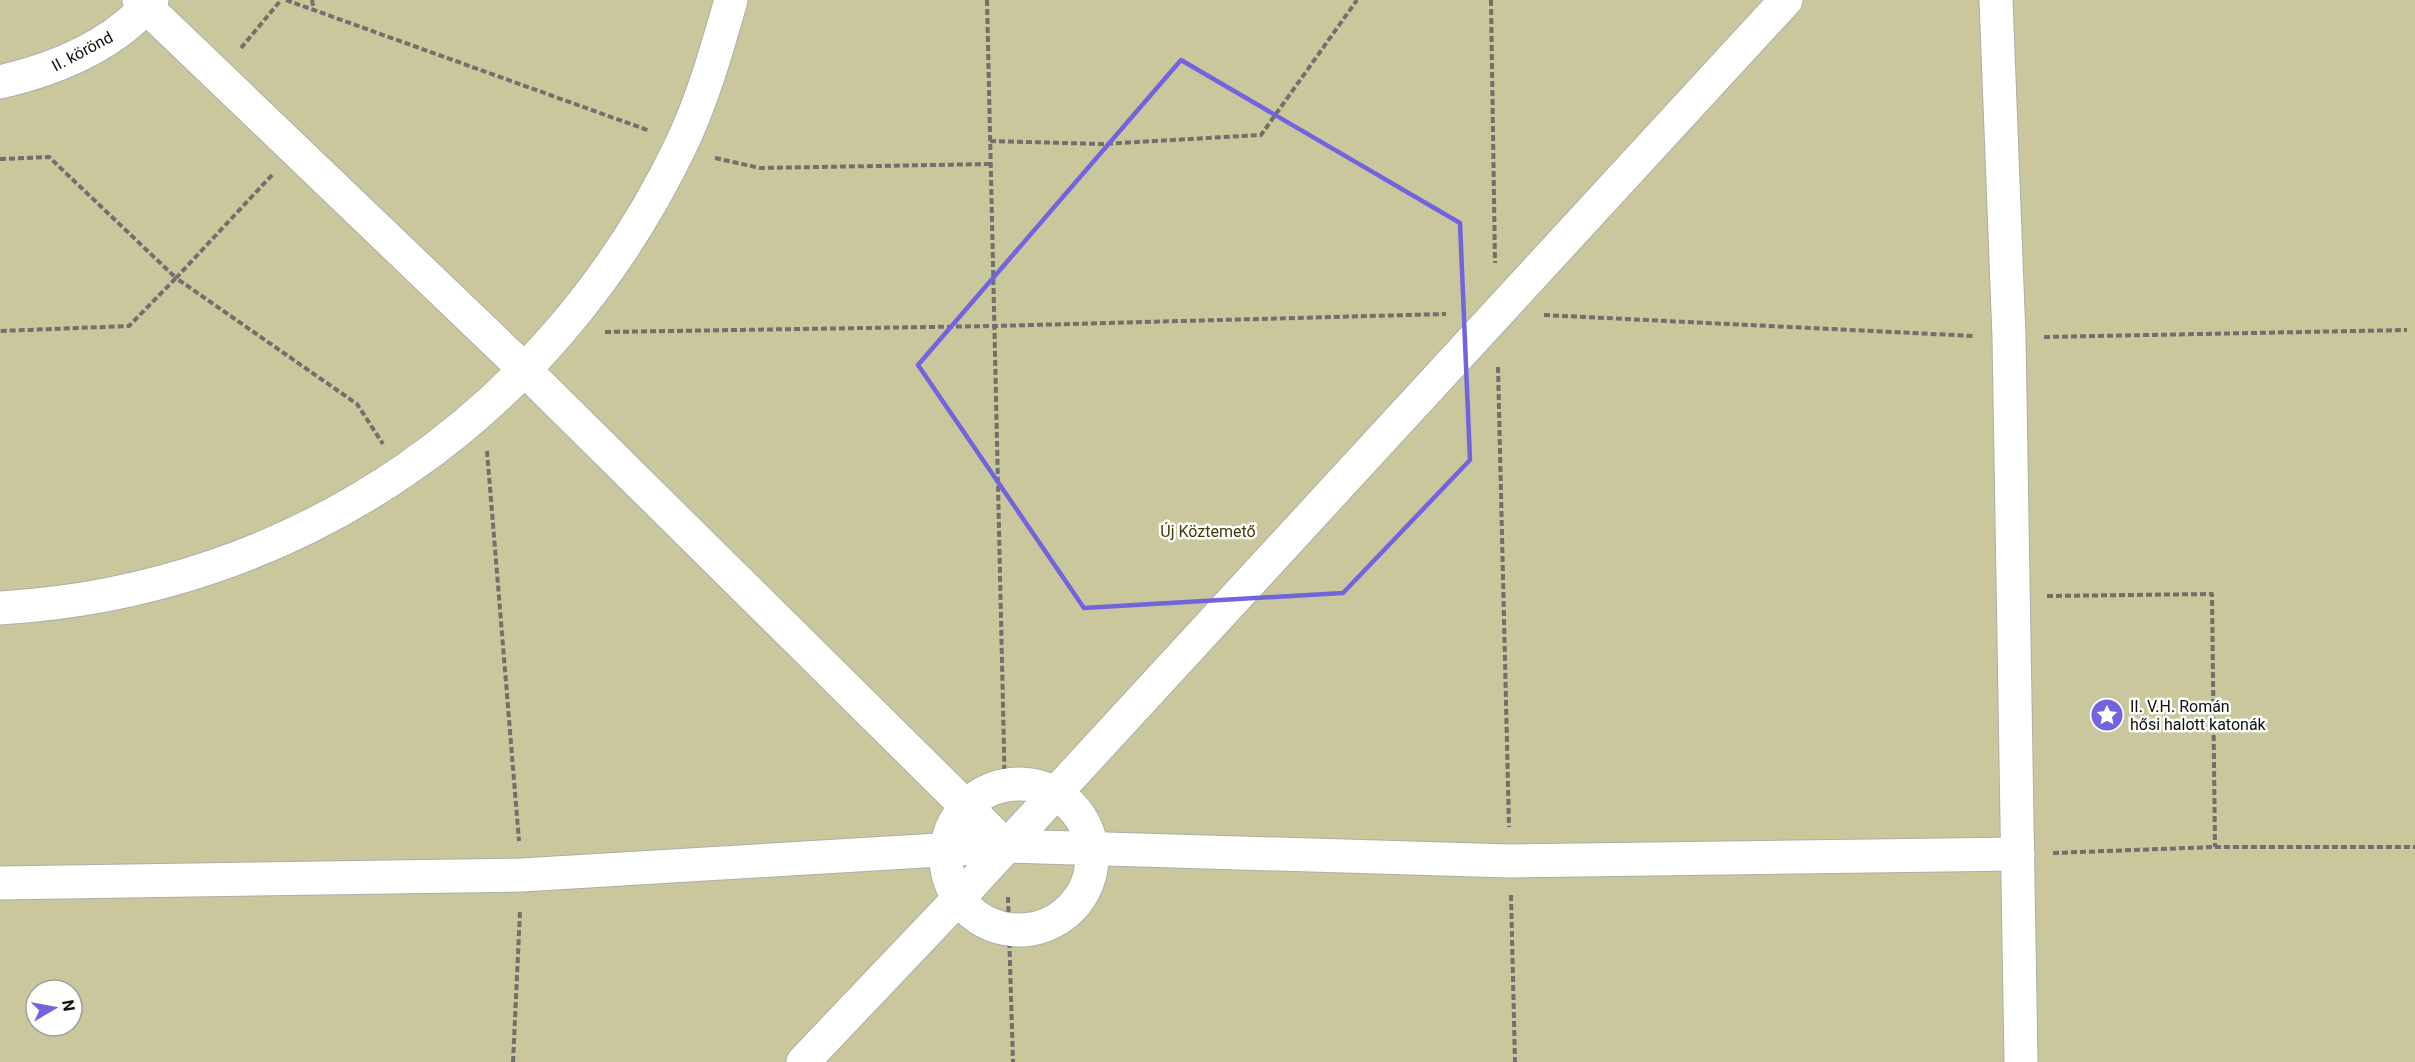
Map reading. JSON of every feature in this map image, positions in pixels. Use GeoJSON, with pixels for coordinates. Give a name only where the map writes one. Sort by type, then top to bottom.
{"type":"FeatureCollection","features":[{"type":"Feature","properties":{"kind":"lane"},"geometry":{"type":"LineString","coordinates":[[0,608],[43,606],[119,593],[194,574],[267,547],[336,514],[403,474],[483,411],[526,371],[568,324],[611,267],[649,207],[682,143],[713,65],[730,0]]}},
{"type":"Feature","properties":{"kind":"lane"},"geometry":{"type":"LineString","coordinates":[[803,1062],[959,898],[1786,0]]}},
{"type":"Feature","properties":{"kind":"lane"},"geometry":{"type":"LineString","coordinates":[[1996,0],[2009,337],[2021,1062]]}},
{"type":"Feature","properties":{"kind":"lane"},"geometry":{"type":"LineString","coordinates":[[146,2],[217,76],[526,371],[1006,846]]}},
{"type":"Feature","properties":{"kind":"lane","name":"II. körönd"},"geometry":{"type":"LineString","coordinates":[[0,82],[37,74],[76,58],[114,35],[146,2]]}},
{"type":"Feature","properties":{"kind":"lane"},"geometry":{"type":"LineString","coordinates":[[1023,782],[1056,792],[1074,806],[1087,826],[1093,849],[1092,871],[1084,892],[1071,910],[1053,922],[1032,930],[1010,930],[990,924],[972,914],[951,883],[946,849],[952,826],[966,806],[984,792],[1005,784],[1023,782]]}},
{"type":"Feature","properties":{"kind":"lane"},"geometry":{"type":"LineString","coordinates":[[0,883],[522,874],[1006,846],[1510,861],[2018,855]]}},
{"type":"Feature","properties":{"kind":"path"},"geometry":{"type":"LineString","coordinates":[[217,76],[280,0]]}},
{"type":"Feature","properties":{"kind":"path"},"geometry":{"type":"LineString","coordinates":[[286,0],[682,143],[722,161],[760,168],[991,164]]}},
{"type":"Feature","properties":{"kind":"path"},"geometry":{"type":"LineString","coordinates":[[312,0],[314,10]]}},
{"type":"Feature","properties":{"kind":"path"},"geometry":{"type":"LineString","coordinates":[[987,0],[1013,1062]]}},
{"type":"Feature","properties":{"kind":"path"},"geometry":{"type":"LineString","coordinates":[[990,141],[1102,144],[1261,135],[1357,0]]}},
{"type":"Feature","properties":{"kind":"path"},"geometry":{"type":"LineString","coordinates":[[1491,0],[1496,313],[1515,1062]]}},
{"type":"Feature","properties":{"kind":"path"},"geometry":{"type":"LineString","coordinates":[[0,331],[129,326],[296,151]]}},
{"type":"Feature","properties":{"kind":"path"},"geometry":{"type":"LineString","coordinates":[[0,159],[49,157],[176,278],[357,404],[403,474]]}},
{"type":"Feature","properties":{"kind":"path"},"geometry":{"type":"LineString","coordinates":[[483,411],[522,874],[513,1062]]}},
{"type":"Feature","properties":{"kind":"path"},"geometry":{"type":"LineString","coordinates":[[2013,596],[2212,594],[2215,847]]}},
{"type":"Feature","properties":{"kind":"path"},"geometry":{"type":"LineString","coordinates":[[2018,855],[2215,847],[2415,847]]}},
{"type":"Feature","properties":{"kind":"highlighted area"},"geometry":{"type":"Polygon","coordinates":[[[1181,60],[1460,223],[1470,460],[1343,593],[1084,608],[918,365],[1181,60]]]}},
{"type":"Feature","properties":{"kind":"green space","name":"Új Köztemető"},"geometry":{"type":"Polygon","coordinates":[[[0,0],[2415,0],[2415,1062],[0,1062],[0,0]]]}},
{"type":"Feature","properties":{"kind":"place","name":"II. V.H. Román hősi halott katonák"},"geometry":{"type":"Point","coordinates":[2107,715]}}]}
